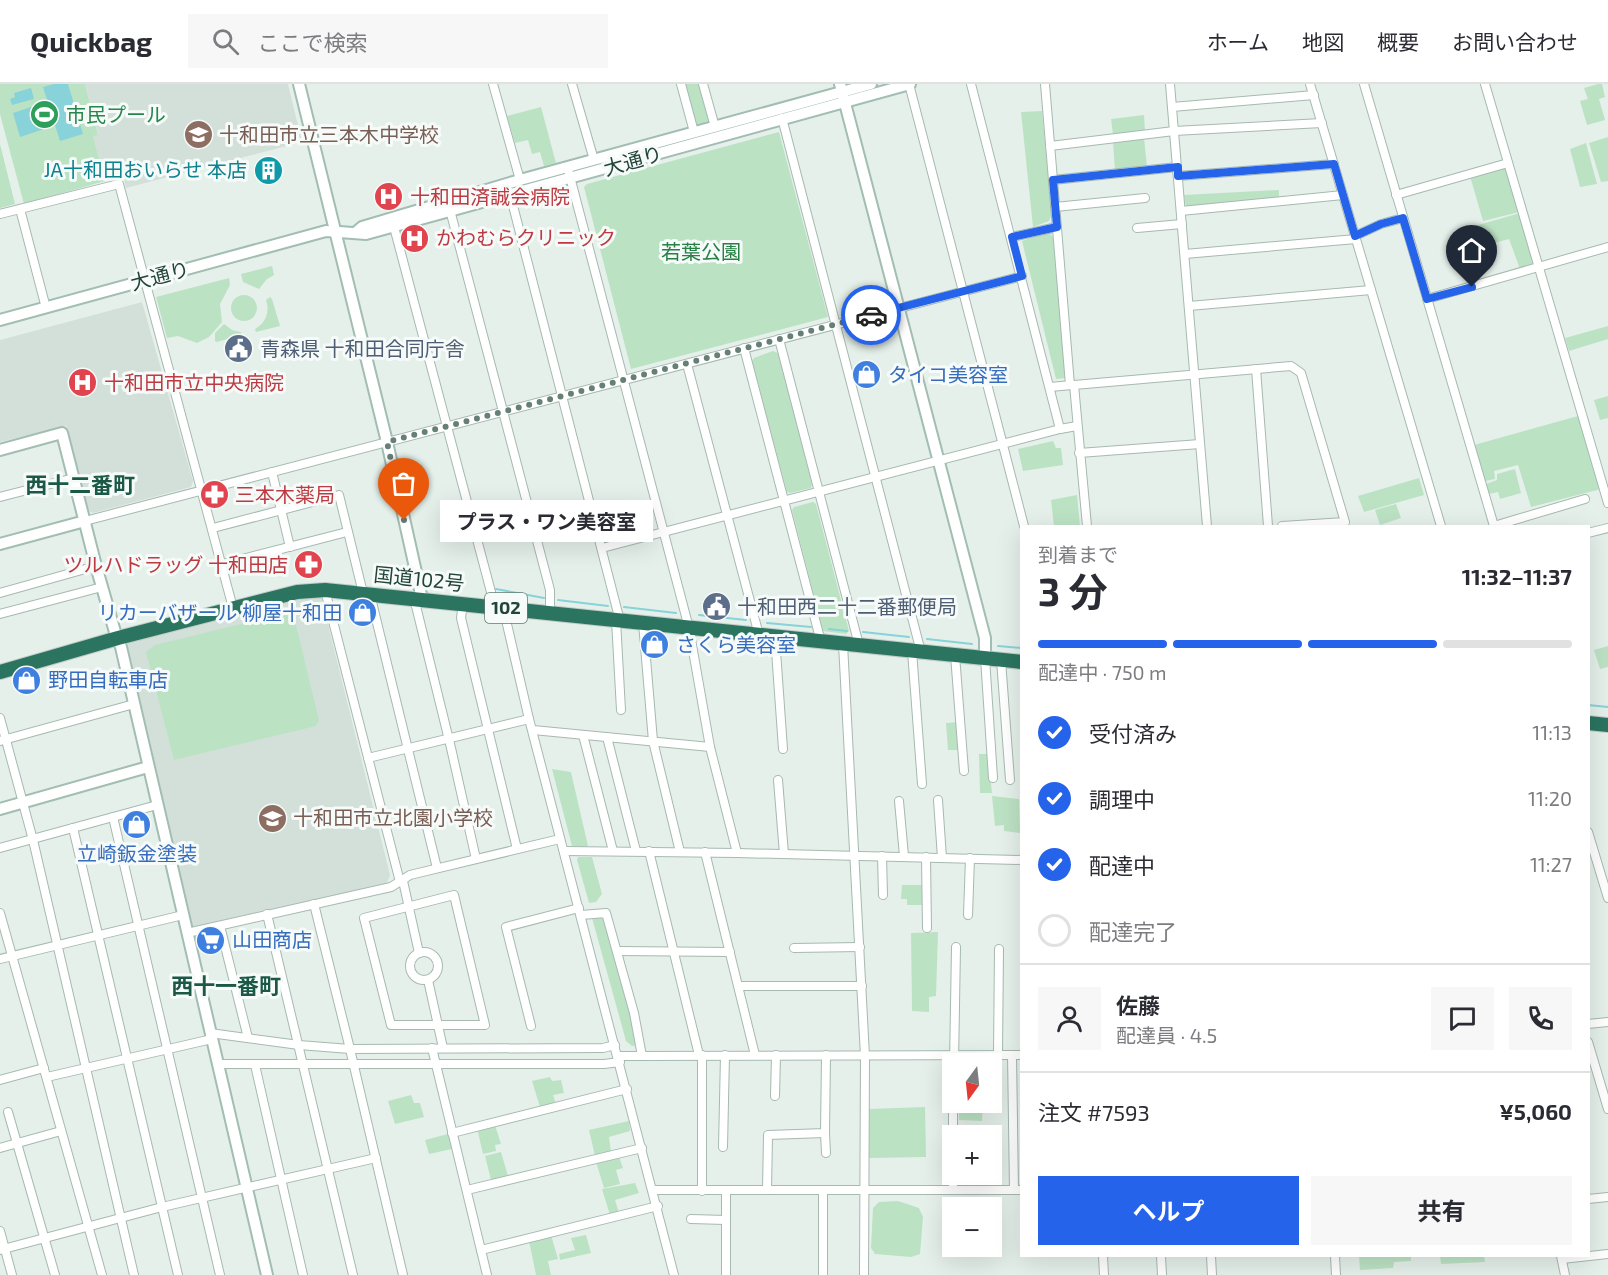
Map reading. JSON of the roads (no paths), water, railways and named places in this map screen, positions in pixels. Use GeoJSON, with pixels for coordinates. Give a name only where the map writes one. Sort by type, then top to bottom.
{"type":"FeatureCollection","features":[{"type":"Feature","properties":{"kind":"highway","name":"国道102号"},"geometry":{"type":"LineString","coordinates":[[0,672],[233,608],[297,592],[325,590],[1020,662]]}},
{"type":"Feature","properties":{"kind":"highway"},"geometry":{"type":"LineString","coordinates":[[1590,723],[1608,725]]}},
{"type":"Feature","properties":{"kind":"street"},"geometry":{"type":"LineString","coordinates":[[299,84],[387,442],[418,598],[476,859]]}},
{"type":"Feature","properties":{"kind":"street"},"geometry":{"type":"LineString","coordinates":[[493,84],[520,180]]}},
{"type":"Feature","properties":{"kind":"street"},"geometry":{"type":"LineString","coordinates":[[572,84],[594,160]]}},
{"type":"Feature","properties":{"kind":"street"},"geometry":{"type":"LineString","coordinates":[[681,84],[694,132]]}},
{"type":"Feature","properties":{"kind":"street"},"geometry":{"type":"LineString","coordinates":[[703,84],[715,127]]}},
{"type":"Feature","properties":{"kind":"street","name":"大通り"},"geometry":{"type":"LineString","coordinates":[[355,233],[362,227],[520,180],[569,173],[594,160],[871,84]]}},
{"type":"Feature","properties":{"kind":"street"},"geometry":{"type":"LineString","coordinates":[[909,84],[1024,525]]}},
{"type":"Feature","properties":{"kind":"street","name":"大通り"},"geometry":{"type":"LineString","coordinates":[[0,320],[326,231],[366,234],[394,227],[510,194],[569,173],[782,118],[842,92],[909,84]]}},
{"type":"Feature","properties":{"kind":"street"},"geometry":{"type":"LineString","coordinates":[[971,84],[1060,429]]}},
{"type":"Feature","properties":{"kind":"street"},"geometry":{"type":"LineString","coordinates":[[1045,84],[1087,525]]}},
{"type":"Feature","properties":{"kind":"street"},"geometry":{"type":"LineString","coordinates":[[1170,84],[1207,525]]}},
{"type":"Feature","properties":{"kind":"street"},"geometry":{"type":"LineString","coordinates":[[1310,84],[1441,525]]}},
{"type":"Feature","properties":{"kind":"street"},"geometry":{"type":"LineString","coordinates":[[1364,84],[1494,525]]}},
{"type":"Feature","properties":{"kind":"street"},"geometry":{"type":"LineString","coordinates":[[1485,84],[1608,503]]}},
{"type":"Feature","properties":{"kind":"street"},"geometry":{"type":"LineString","coordinates":[[842,92],[985,638],[993,778]]}},
{"type":"Feature","properties":{"kind":"street"},"geometry":{"type":"LineString","coordinates":[[1172,107],[1314,95]]}},
{"type":"Feature","properties":{"kind":"street"},"geometry":{"type":"LineString","coordinates":[[782,118],[876,476],[917,651],[922,784]]}},
{"type":"Feature","properties":{"kind":"street"},"geometry":{"type":"LineString","coordinates":[[1050,146],[1174,131],[1322,123]]}},
{"type":"Feature","properties":{"kind":"street"},"geometry":{"type":"LineString","coordinates":[[1396,195],[1509,163]]}},
{"type":"Feature","properties":{"kind":"street"},"geometry":{"type":"LineString","coordinates":[[1053,180],[1178,171],[1334,164]]}},
{"type":"Feature","properties":{"kind":"street"},"geometry":{"type":"LineString","coordinates":[[569,173],[689,628],[710,747],[737,853]]}},
{"type":"Feature","properties":{"kind":"street"},"geometry":{"type":"LineString","coordinates":[[0,214],[119,184],[233,608]]}},
{"type":"Feature","properties":{"kind":"street"},"geometry":{"type":"LineString","coordinates":[[510,194],[602,548],[618,620],[621,710]]}},
{"type":"Feature","properties":{"kind":"street"},"geometry":{"type":"LineString","coordinates":[[1181,211],[1343,195]]}},
{"type":"Feature","properties":{"kind":"street"},"geometry":{"type":"LineString","coordinates":[[1055,207],[1145,198]]}},
{"type":"Feature","properties":{"kind":"street"},"geometry":{"type":"LineString","coordinates":[[20,209],[46,308]]}},
{"type":"Feature","properties":{"kind":"street"},"geometry":{"type":"LineString","coordinates":[[450,210],[550,590],[550,613]]}},
{"type":"Feature","properties":{"kind":"street"},"geometry":{"type":"LineString","coordinates":[[1185,254],[1355,238],[1381,224],[1403,218]]}},
{"type":"Feature","properties":{"kind":"street"},"geometry":{"type":"LineString","coordinates":[[1137,228],[1182,224]]}},
{"type":"Feature","properties":{"kind":"street"},"geometry":{"type":"LineString","coordinates":[[394,227],[447,427],[533,730],[674,1275]]}},
{"type":"Feature","properties":{"kind":"street"},"geometry":{"type":"LineString","coordinates":[[1012,237],[1057,227]]}},
{"type":"Feature","properties":{"kind":"street"},"geometry":{"type":"LineString","coordinates":[[1427,299],[1608,247]]}},
{"type":"Feature","properties":{"kind":"street"},"geometry":{"type":"LineString","coordinates":[[0,544],[1022,276]]}},
{"type":"Feature","properties":{"kind":"street"},"geometry":{"type":"LineString","coordinates":[[1190,306],[1371,290]]}},
{"type":"Feature","properties":{"kind":"street"},"geometry":{"type":"LineString","coordinates":[[779,339],[859,645]]}},
{"type":"Feature","properties":{"kind":"street"},"geometry":{"type":"LineString","coordinates":[[744,348],[821,642]]}},
{"type":"Feature","properties":{"kind":"street"},"geometry":{"type":"LineString","coordinates":[[687,364],[759,635]]}},
{"type":"Feature","properties":{"kind":"street"},"geometry":{"type":"LineString","coordinates":[[1050,387],[1291,366],[1301,373],[1345,522],[1316,525]]}},
{"type":"Feature","properties":{"kind":"street"},"geometry":{"type":"LineString","coordinates":[[1256,369],[1268,525]]}},
{"type":"Feature","properties":{"kind":"street"},"geometry":{"type":"LineString","coordinates":[[602,548],[939,459],[1077,426]]}},
{"type":"Feature","properties":{"kind":"street"},"geometry":{"type":"LineString","coordinates":[[0,450],[62,434],[96,566],[121,647],[267,1275]]}},
{"type":"Feature","properties":{"kind":"street"},"geometry":{"type":"LineString","coordinates":[[1079,453],[1200,444]]}},
{"type":"Feature","properties":{"kind":"street"},"geometry":{"type":"LineString","coordinates":[[272,472],[290,547]]}},
{"type":"Feature","properties":{"kind":"street"},"geometry":{"type":"LineString","coordinates":[[0,497],[74,478]]}},
{"type":"Feature","properties":{"kind":"street"},"geometry":{"type":"LineString","coordinates":[[213,528],[339,495],[347,532],[367,593],[408,749],[437,868]]}},
{"type":"Feature","properties":{"kind":"street"},"geometry":{"type":"LineString","coordinates":[[1497,525],[1585,499]]}},
{"type":"Feature","properties":{"kind":"street"},"geometry":{"type":"LineString","coordinates":[[1590,532],[1608,528]]}},
{"type":"Feature","properties":{"kind":"street"},"geometry":{"type":"LineString","coordinates":[[223,564],[347,532]]}},
{"type":"Feature","properties":{"kind":"street"},"geometry":{"type":"LineString","coordinates":[[0,593],[96,566]]}},
{"type":"Feature","properties":{"kind":"street"},"geometry":{"type":"LineString","coordinates":[[0,614],[102,587]]}},
{"type":"Feature","properties":{"kind":"street"},"geometry":{"type":"LineString","coordinates":[[325,590],[409,907],[419,953]]}},
{"type":"Feature","properties":{"kind":"street"},"geometry":{"type":"LineString","coordinates":[[463,603],[461,618],[517,849]]}},
{"type":"Feature","properties":{"kind":"street"},"geometry":{"type":"LineString","coordinates":[[643,623],[653,741],[680,852]]}},
{"type":"Feature","properties":{"kind":"street"},"geometry":{"type":"LineString","coordinates":[[775,637],[783,749]]}},
{"type":"Feature","properties":{"kind":"street"},"geometry":{"type":"LineString","coordinates":[[843,644],[865,1056],[864,1275]]}},
{"type":"Feature","properties":{"kind":"street"},"geometry":{"type":"LineString","coordinates":[[955,655],[964,771]]}},
{"type":"Feature","properties":{"kind":"street"},"geometry":{"type":"LineString","coordinates":[[1001,660],[1010,780]]}},
{"type":"Feature","properties":{"kind":"street"},"geometry":{"type":"LineString","coordinates":[[3,740],[134,704]]}},
{"type":"Feature","properties":{"kind":"street"},"geometry":{"type":"LineString","coordinates":[[0,718],[3,740],[33,840],[134,1275]]}},
{"type":"Feature","properties":{"kind":"street"},"geometry":{"type":"LineString","coordinates":[[368,758],[529,719]]}},
{"type":"Feature","properties":{"kind":"street"},"geometry":{"type":"LineString","coordinates":[[533,730],[710,747]]}},
{"type":"Feature","properties":{"kind":"street"},"geometry":{"type":"LineString","coordinates":[[583,735],[613,851]]}},
{"type":"Feature","properties":{"kind":"street"},"geometry":{"type":"LineString","coordinates":[[607,737],[636,851]]}},
{"type":"Feature","properties":{"kind":"street"},"geometry":{"type":"LineString","coordinates":[[0,808],[148,767]]}},
{"type":"Feature","properties":{"kind":"street"},"geometry":{"type":"LineString","coordinates":[[778,780],[784,854]]}},
{"type":"Feature","properties":{"kind":"street"},"geometry":{"type":"LineString","coordinates":[[938,800],[942,858]]}},
{"type":"Feature","properties":{"kind":"street"},"geometry":{"type":"LineString","coordinates":[[899,801],[904,856]]}},
{"type":"Feature","properties":{"kind":"street"},"geometry":{"type":"LineString","coordinates":[[0,848],[157,805]]}},
{"type":"Feature","properties":{"kind":"street"},"geometry":{"type":"LineString","coordinates":[[113,817],[220,1275]]}},
{"type":"Feature","properties":{"kind":"street"},"geometry":{"type":"LineString","coordinates":[[73,828],[178,1275]]}},
{"type":"Feature","properties":{"kind":"street"},"geometry":{"type":"LineString","coordinates":[[187,933],[392,887],[410,875],[560,839]]}},
{"type":"Feature","properties":{"kind":"street"},"geometry":{"type":"LineString","coordinates":[[1590,839],[1608,898]]}},
{"type":"Feature","properties":{"kind":"street"},"geometry":{"type":"LineString","coordinates":[[564,851],[1020,860]]}},
{"type":"Feature","properties":{"kind":"street"},"geometry":{"type":"LineString","coordinates":[[649,851],[700,1055],[702,1191]]}},
{"type":"Feature","properties":{"kind":"street"},"geometry":{"type":"LineString","coordinates":[[705,852],[755,1055]]}},
{"type":"Feature","properties":{"kind":"street"},"geometry":{"type":"LineString","coordinates":[[882,856],[883,895]]}},
{"type":"Feature","properties":{"kind":"street"},"geometry":{"type":"LineString","coordinates":[[926,857],[927,928]]}},
{"type":"Feature","properties":{"kind":"street"},"geometry":{"type":"LineString","coordinates":[[968,915],[970,858]]}},
{"type":"Feature","properties":{"kind":"street"},"geometry":{"type":"LineString","coordinates":[[454,896],[485,1025],[437,1026],[390,1025],[364,918],[454,896]]}},
{"type":"Feature","properties":{"kind":"street"},"geometry":{"type":"LineString","coordinates":[[314,904],[403,1275]]}},
{"type":"Feature","properties":{"kind":"street"},"geometry":{"type":"LineString","coordinates":[[531,1026],[506,927],[580,911],[606,913],[634,1013],[642,1056]]}},
{"type":"Feature","properties":{"kind":"street"},"geometry":{"type":"LineString","coordinates":[[0,913],[102,1275]]}},
{"type":"Feature","properties":{"kind":"street"},"geometry":{"type":"LineString","coordinates":[[267,914],[353,1275]]}},
{"type":"Feature","properties":{"kind":"street"},"geometry":{"type":"LineString","coordinates":[[0,959],[183,915]]}},
{"type":"Feature","properties":{"kind":"street"},"geometry":{"type":"LineString","coordinates":[[220,926],[248,1038]]}},
{"type":"Feature","properties":{"kind":"street"},"geometry":{"type":"LineString","coordinates":[[794,948],[860,947]]}},
{"type":"Feature","properties":{"kind":"street"},"geometry":{"type":"LineString","coordinates":[[954,1053],[956,947]]}},
{"type":"Feature","properties":{"kind":"street"},"geometry":{"type":"LineString","coordinates":[[998,1053],[999,949]]}},
{"type":"Feature","properties":{"kind":"street"},"geometry":{"type":"LineString","coordinates":[[618,951],[730,952]]}},
{"type":"Feature","properties":{"kind":"street"},"geometry":{"type":"LineString","coordinates":[[419,953],[432,955],[437,962],[437,971],[428,980],[423,981],[414,977],[410,968],[412,959],[419,953]]}},
{"type":"Feature","properties":{"kind":"street"},"geometry":{"type":"LineString","coordinates":[[428,980],[443,1048]]}},
{"type":"Feature","properties":{"kind":"street"},"geometry":{"type":"LineString","coordinates":[[739,986],[862,986]]}},
{"type":"Feature","properties":{"kind":"street"},"geometry":{"type":"LineString","coordinates":[[1590,1024],[1608,1022]]}},
{"type":"Feature","properties":{"kind":"street"},"geometry":{"type":"LineString","coordinates":[[47,1077],[211,1036],[350,1049],[603,1048],[615,1045]]}},
{"type":"Feature","properties":{"kind":"street"},"geometry":{"type":"LineString","coordinates":[[432,1048],[487,1275]]}},
{"type":"Feature","properties":{"kind":"street"},"geometry":{"type":"LineString","coordinates":[[1590,1049],[1608,1109]]}},
{"type":"Feature","properties":{"kind":"street"},"geometry":{"type":"LineString","coordinates":[[653,1190],[1018,1190],[1012,1054]]}},
{"type":"Feature","properties":{"kind":"street"},"geometry":{"type":"LineString","coordinates":[[218,1064],[604,1064],[619,1059],[642,1056],[700,1055],[826,1055],[942,1059]]}},
{"type":"Feature","properties":{"kind":"street"},"geometry":{"type":"LineString","coordinates":[[723,1148],[725,1055]]}},
{"type":"Feature","properties":{"kind":"street"},"geometry":{"type":"LineString","coordinates":[[775,1096],[776,1055]]}},
{"type":"Feature","properties":{"kind":"street"},"geometry":{"type":"LineString","coordinates":[[826,1055],[826,1153]]}},
{"type":"Feature","properties":{"kind":"street"},"geometry":{"type":"LineString","coordinates":[[1002,1055],[1020,1055]]}},
{"type":"Feature","properties":{"kind":"street"},"geometry":{"type":"LineString","coordinates":[[255,1065],[303,1275]]}},
{"type":"Feature","properties":{"kind":"street"},"geometry":{"type":"LineString","coordinates":[[0,1080],[44,1068]]}},
{"type":"Feature","properties":{"kind":"street"},"geometry":{"type":"LineString","coordinates":[[452,1133],[627,1089]]}},
{"type":"Feature","properties":{"kind":"street"},"geometry":{"type":"LineString","coordinates":[[8,1112],[55,1275]]}},
{"type":"Feature","properties":{"kind":"street"},"geometry":{"type":"LineString","coordinates":[[0,1148],[61,1131]]}},
{"type":"Feature","properties":{"kind":"street"},"geometry":{"type":"LineString","coordinates":[[767,1190],[768,1135],[825,1133]]}},
{"type":"Feature","properties":{"kind":"street"},"geometry":{"type":"LineString","coordinates":[[467,1190],[642,1148]]}},
{"type":"Feature","properties":{"kind":"street"},"geometry":{"type":"LineString","coordinates":[[2,1249],[162,1207],[376,1158]]}},
{"type":"Feature","properties":{"kind":"street"},"geometry":{"type":"LineString","coordinates":[[953,1185],[953,1190]]}},
{"type":"Feature","properties":{"kind":"street"},"geometry":{"type":"LineString","coordinates":[[726,1190],[726,1275]]}},
{"type":"Feature","properties":{"kind":"street"},"geometry":{"type":"LineString","coordinates":[[823,1191],[823,1275]]}},
{"type":"Feature","properties":{"kind":"street"},"geometry":{"type":"LineString","coordinates":[[1590,1199],[1608,1197]]}},
{"type":"Feature","properties":{"kind":"street"},"geometry":{"type":"LineString","coordinates":[[481,1250],[658,1206]]}},
{"type":"Feature","properties":{"kind":"street"},"geometry":{"type":"LineString","coordinates":[[691,1219],[726,1220]]}},
{"type":"Feature","properties":{"kind":"street"},"geometry":{"type":"LineString","coordinates":[[0,1231],[2,1249],[12,1275]]}},
{"type":"Feature","properties":{"kind":"street"},"geometry":{"type":"LineString","coordinates":[[1590,1255],[1608,1254]]}},
{"type":"Feature","properties":{"kind":"street"},"geometry":{"type":"LineString","coordinates":[[1102,1257],[1104,1275]]}},
{"type":"Feature","properties":{"kind":"street"},"geometry":{"type":"LineString","coordinates":[[1161,1257],[1162,1275]]}},
{"type":"Feature","properties":{"kind":"street"},"geometry":{"type":"LineString","coordinates":[[1210,1257],[1212,1275]]}},
{"type":"Feature","properties":{"kind":"street"},"geometry":{"type":"LineString","coordinates":[[1335,1257],[1336,1275]]}},
{"type":"Feature","properties":{"kind":"street"},"geometry":{"type":"LineString","coordinates":[[1561,1257],[1565,1275]]}},
{"type":"Feature","properties":{"kind":"water"},"geometry":{"type":"Polygon","coordinates":[[[68,84],[83,134],[60,141],[43,87],[68,84]]]}},
{"type":"Feature","properties":{"kind":"water"},"geometry":{"type":"Polygon","coordinates":[[[31,88],[34,99],[12,105],[10,99],[15,97],[14,93],[31,88]]]}},
{"type":"Feature","properties":{"kind":"water"},"geometry":{"type":"Polygon","coordinates":[[[37,105],[44,129],[20,137],[13,113],[37,105]]]}},
{"type":"Feature","properties":{"kind":"waterway"},"geometry":{"type":"LineString","coordinates":[[496,589],[544,598]]}},
{"type":"Feature","properties":{"kind":"waterway"},"geometry":{"type":"LineString","coordinates":[[558,600],[608,606]]}},
{"type":"Feature","properties":{"kind":"waterway"},"geometry":{"type":"LineString","coordinates":[[624,607],[676,613]]}},
{"type":"Feature","properties":{"kind":"waterway"},"geometry":{"type":"LineString","coordinates":[[699,615],[746,620]]}},
{"type":"Feature","properties":{"kind":"waterway"},"geometry":{"type":"LineString","coordinates":[[767,623],[811,627]]}},
{"type":"Feature","properties":{"kind":"waterway"},"geometry":{"type":"LineString","coordinates":[[829,629],[847,631]]}},
{"type":"Feature","properties":{"kind":"waterway"},"geometry":{"type":"LineString","coordinates":[[863,632],[909,637]]}},
{"type":"Feature","properties":{"kind":"waterway"},"geometry":{"type":"LineString","coordinates":[[927,639],[972,644]]}},
{"type":"Feature","properties":{"kind":"waterway"},"geometry":{"type":"LineString","coordinates":[[998,646],[1020,648]]}},
{"type":"Feature","properties":{"kind":"waterway"},"geometry":{"type":"LineString","coordinates":[[1590,705],[1608,707]]}},
{"type":"Feature","properties":{"kind":"place","name":"市民プール"},"geometry":{"type":"Point","coordinates":[45,115]}},
{"type":"Feature","properties":{"kind":"place","name":"十和田市立三本木中学校"},"geometry":{"type":"Point","coordinates":[198,135]}},
{"type":"Feature","properties":{"kind":"place","name":"JA十和田おいらせ 本店"},"geometry":{"type":"Point","coordinates":[268,170]}},
{"type":"Feature","properties":{"kind":"place","name":"十和田済誠会病院"},"geometry":{"type":"Point","coordinates":[389,197]}},
{"type":"Feature","properties":{"kind":"place","name":"かわむらクリニック"},"geometry":{"type":"Point","coordinates":[415,238]}},
{"type":"Feature","properties":{"kind":"place","name":"青森県 十和田合同庁舎"},"geometry":{"type":"Point","coordinates":[239,349]}},
{"type":"Feature","properties":{"kind":"place","name":"タイコ美容室"},"geometry":{"type":"Point","coordinates":[867,375]}},
{"type":"Feature","properties":{"kind":"place","name":"十和田市立中央病院"},"geometry":{"type":"Point","coordinates":[83,383]}},
{"type":"Feature","properties":{"kind":"place","name":"三本木薬局"},"geometry":{"type":"Point","coordinates":[214,495]}},
{"type":"Feature","properties":{"kind":"place","name":"プラス・ワン美容室"},"geometry":{"type":"Point","coordinates":[404,520]}},
{"type":"Feature","properties":{"kind":"place","name":"ツルハドラッグ 十和田店"},"geometry":{"type":"Point","coordinates":[309,565]}},
{"type":"Feature","properties":{"kind":"place","name":"十和田西二十二番郵便局"},"geometry":{"type":"Point","coordinates":[716,607]}},
{"type":"Feature","properties":{"kind":"place","name":"リカーバザール 柳屋十和田"},"geometry":{"type":"Point","coordinates":[363,613]}},
{"type":"Feature","properties":{"kind":"place","name":"さくら美容室"},"geometry":{"type":"Point","coordinates":[655,645]}},
{"type":"Feature","properties":{"kind":"place","name":"野田自転車店"},"geometry":{"type":"Point","coordinates":[27,680]}},
{"type":"Feature","properties":{"kind":"place","name":"十和田市立北園小学校"},"geometry":{"type":"Point","coordinates":[272,818]}},
{"type":"Feature","properties":{"kind":"place","name":"立崎鈑金塗装"},"geometry":{"type":"Point","coordinates":[137,824]}},
{"type":"Feature","properties":{"kind":"place","name":"山田商店"},"geometry":{"type":"Point","coordinates":[211,940]}},
{"type":"Feature","properties":{"kind":"district","name":"西十二番町"},"geometry":{"type":"Point","coordinates":[80,485]}},
{"type":"Feature","properties":{"kind":"district","name":"西十一番町"},"geometry":{"type":"Point","coordinates":[226,986]}},
{"type":"Feature","properties":{"kind":"park label","name":"若葉公園"},"geometry":{"type":"Point","coordinates":[701,252]}}]}
